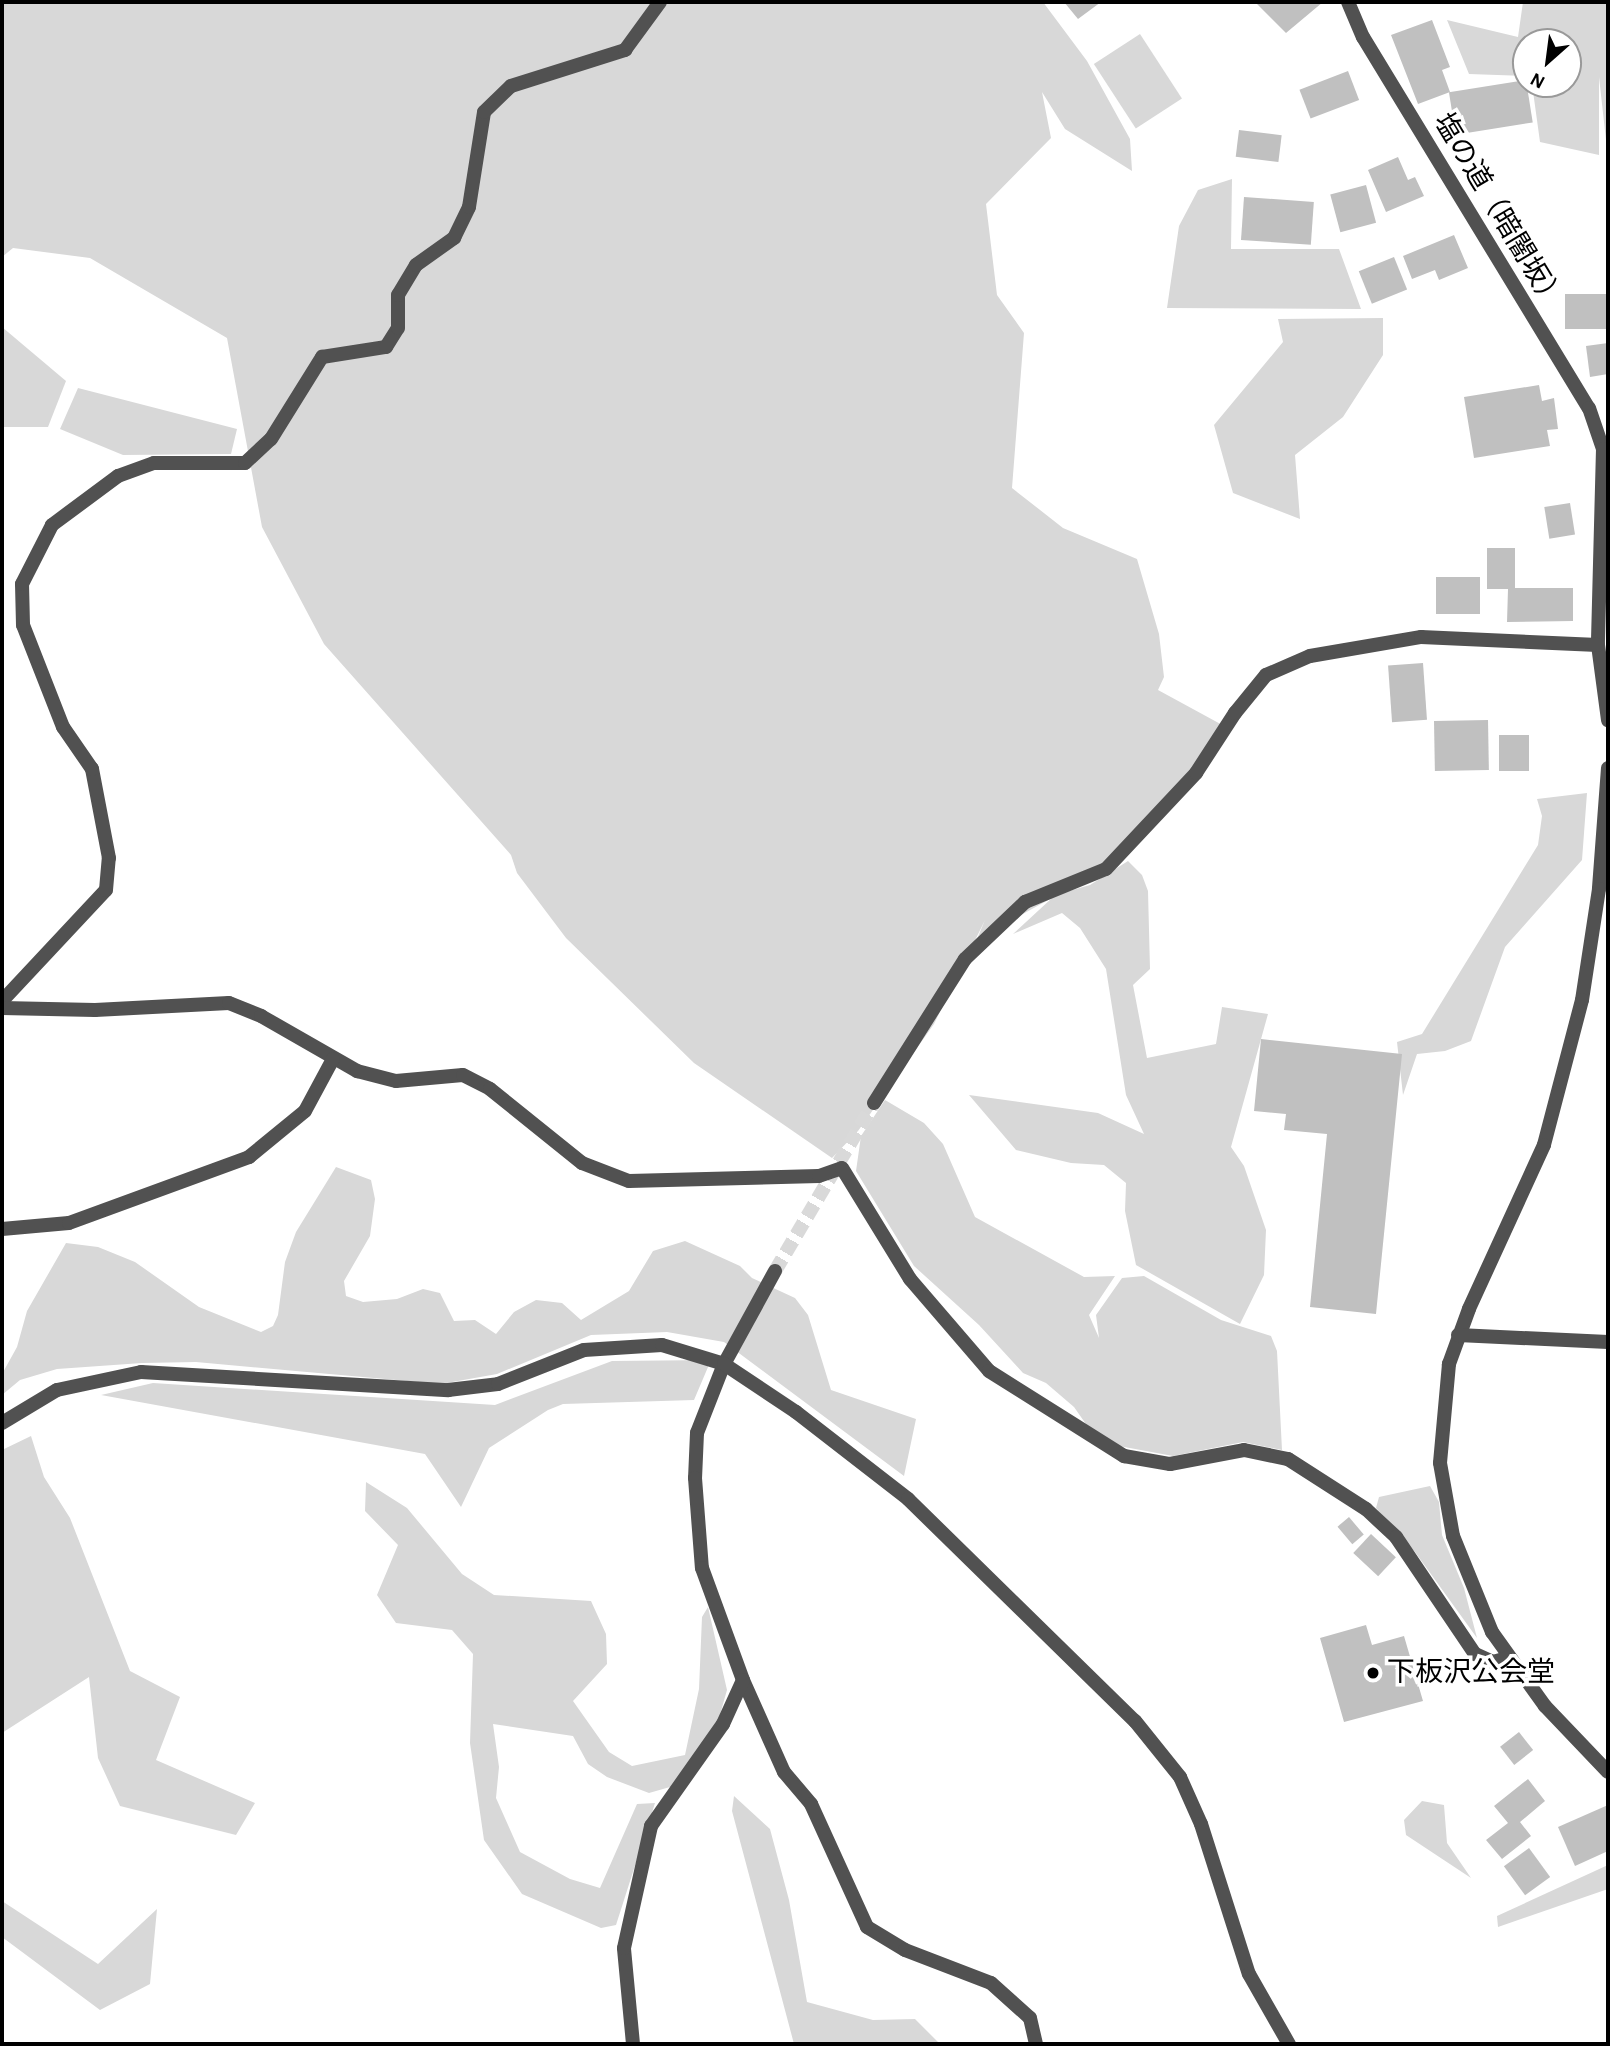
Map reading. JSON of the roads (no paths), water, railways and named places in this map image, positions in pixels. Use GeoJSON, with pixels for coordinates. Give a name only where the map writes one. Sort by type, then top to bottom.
{"type":"FeatureCollection","features":[{"type":"Feature","properties":{"kind":"street"},"geometry":{"type":"LineString","coordinates":[[2,1001],[106,890],[109,858],[92,769],[63,727],[23,625],[22,584],[52,525],[118,476],[154,463],[245,463],[271,439],[322,357],[386,347],[398,328],[398,295],[416,265],[454,238],[470,207],[484,112],[511,86],[625,50],[660,2]]}},
{"type":"Feature","properties":{"kind":"street","name":"塩の道（暗闇坂）"},"geometry":{"type":"LineString","coordinates":[[1348,2],[1363,37],[1589,408],[1606,451]]}},
{"type":"Feature","properties":{"kind":"street"},"geometry":{"type":"LineString","coordinates":[[1606,451],[1598,645],[1608,720]]}},
{"type":"Feature","properties":{"kind":"street"},"geometry":{"type":"LineString","coordinates":[[874,1103],[965,959],[1026,902],[1106,869],[1196,773],[1235,713],[1266,675],[1310,656],[1421,637],[1598,645]]}},
{"type":"Feature","properties":{"kind":"street"},"geometry":{"type":"LineString","coordinates":[[1608,768],[1608,798],[1599,889],[1582,1000],[1544,1145],[1458,1335],[1444,1388],[1440,1429],[1444,1499],[1476,1597],[1507,1658],[1564,1729],[1608,1772]]}},
{"type":"Feature","properties":{"kind":"street"},"geometry":{"type":"LineString","coordinates":[[2,1008],[95,1010],[229,1003],[261,1016],[332,1059],[396,1081],[463,1075],[490,1089],[582,1163],[629,1181],[819,1176],[842,1168],[910,1279],[989,1371],[1124,1456],[1170,1464],[1244,1450],[1288,1459],[1366,1509],[1396,1537],[1475,1654],[1493,1662],[1507,1658]]}},
{"type":"Feature","properties":{"kind":"street"},"geometry":{"type":"LineString","coordinates":[[2,1229],[69,1223],[249,1157],[304,1111],[332,1059]]}},
{"type":"Feature","properties":{"kind":"street"},"geometry":{"type":"LineString","coordinates":[[775,1271],[724,1364],[697,1433],[695,1478],[702,1568],[743,1680],[784,1772],[811,1804],[867,1927],[905,1950],[991,1983],[1030,2018],[1036,2044]]}},
{"type":"Feature","properties":{"kind":"street"},"geometry":{"type":"LineString","coordinates":[[1458,1335],[1608,1342]]}},
{"type":"Feature","properties":{"kind":"street"},"geometry":{"type":"LineString","coordinates":[[2,1423],[57,1390],[141,1372],[448,1390],[498,1384],[584,1350],[662,1345],[724,1364],[796,1412],[908,1499],[1135,1721],[1180,1777],[1201,1824],[1249,1974],[1289,2044]]}},
{"type":"Feature","properties":{"kind":"street"},"geometry":{"type":"LineString","coordinates":[[634,2044],[624,1948],[651,1826],[723,1724],[743,1680]]}},
{"type":"Feature","properties":{"kind":"tunnel"},"geometry":{"type":"LineString","coordinates":[[775,1271],[874,1103]]}},
{"type":"Feature","properties":{"kind":"place","name":"下板沢公会堂"},"geometry":{"type":"Point","coordinates":[1373,1673]}}]}
